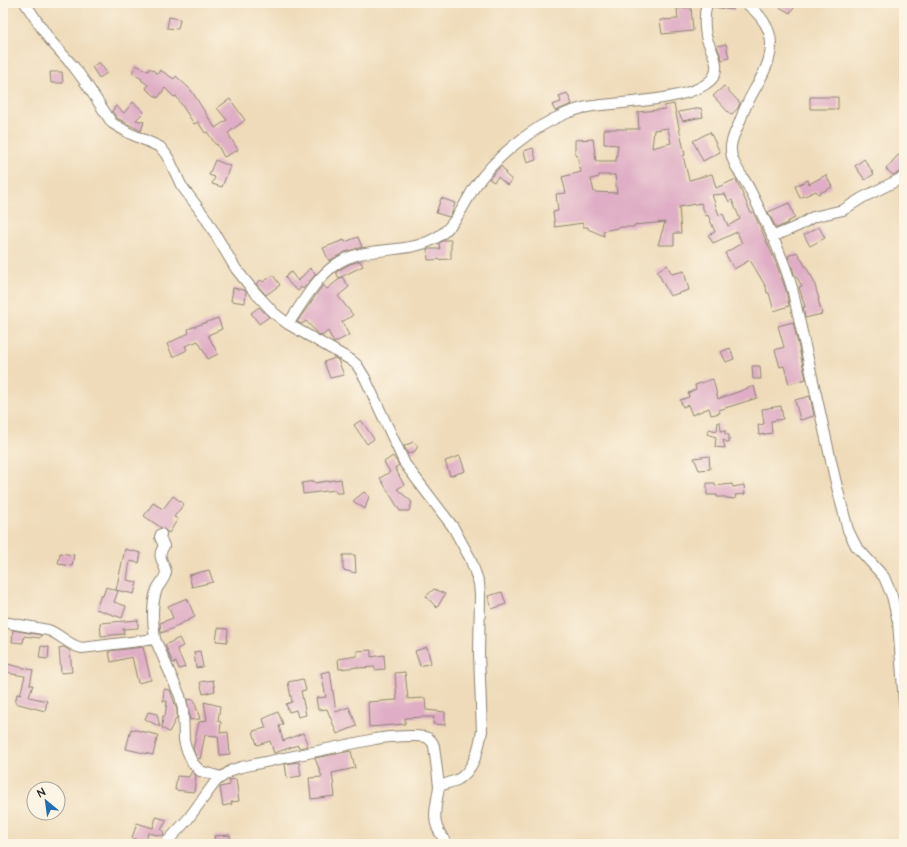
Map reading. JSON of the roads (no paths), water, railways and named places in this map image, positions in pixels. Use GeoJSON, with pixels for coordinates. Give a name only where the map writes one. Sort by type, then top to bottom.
{"type":"FeatureCollection","features":[{"type":"Feature","properties":{"kind":"street"},"geometry":{"type":"LineString","coordinates":[[25,3],[49,39],[85,82],[112,124],[160,147],[165,153],[181,185],[208,221],[243,279],[274,313],[288,324],[351,360],[361,370],[404,464],[453,527],[470,558],[479,583],[480,595],[479,654],[482,731],[474,761],[465,773],[456,780],[439,786]]}},
{"type":"Feature","properties":{"kind":"street"},"geometry":{"type":"LineString","coordinates":[[288,324],[310,291],[335,265],[348,257],[366,252],[413,246],[431,240],[443,233],[458,216],[479,182],[496,162],[533,131],[549,121],[591,106],[669,97],[688,92],[709,81],[714,76],[716,61],[706,35],[704,24],[707,3]]}},
{"type":"Feature","properties":{"kind":"street"},"geometry":{"type":"LineString","coordinates":[[746,3],[764,23],[769,31],[770,47],[766,66],[746,106],[734,136],[731,152],[733,159],[750,189],[787,271],[832,468],[848,530],[856,546],[884,577],[892,596],[898,622],[904,703]]}},
{"type":"Feature","properties":{"kind":"street"},"geometry":{"type":"LineString","coordinates":[[772,237],[798,226],[813,217],[843,210],[862,198],[904,177]]}},
{"type":"Feature","properties":{"kind":"street"},"geometry":{"type":"LineString","coordinates":[[161,534],[160,537],[164,546],[160,556],[166,572],[157,588],[155,596],[153,617],[155,639],[180,696],[183,709],[184,740],[192,762],[200,771],[221,777]]}},
{"type":"Feature","properties":{"kind":"street"},"geometry":{"type":"LineString","coordinates":[[3,622],[48,630],[78,647],[155,639]]}},
{"type":"Feature","properties":{"kind":"street"},"geometry":{"type":"LineString","coordinates":[[165,844],[174,835],[212,785],[232,770],[375,739],[389,737],[422,737],[431,740],[434,746],[439,786],[435,823],[447,844]]}}]}
